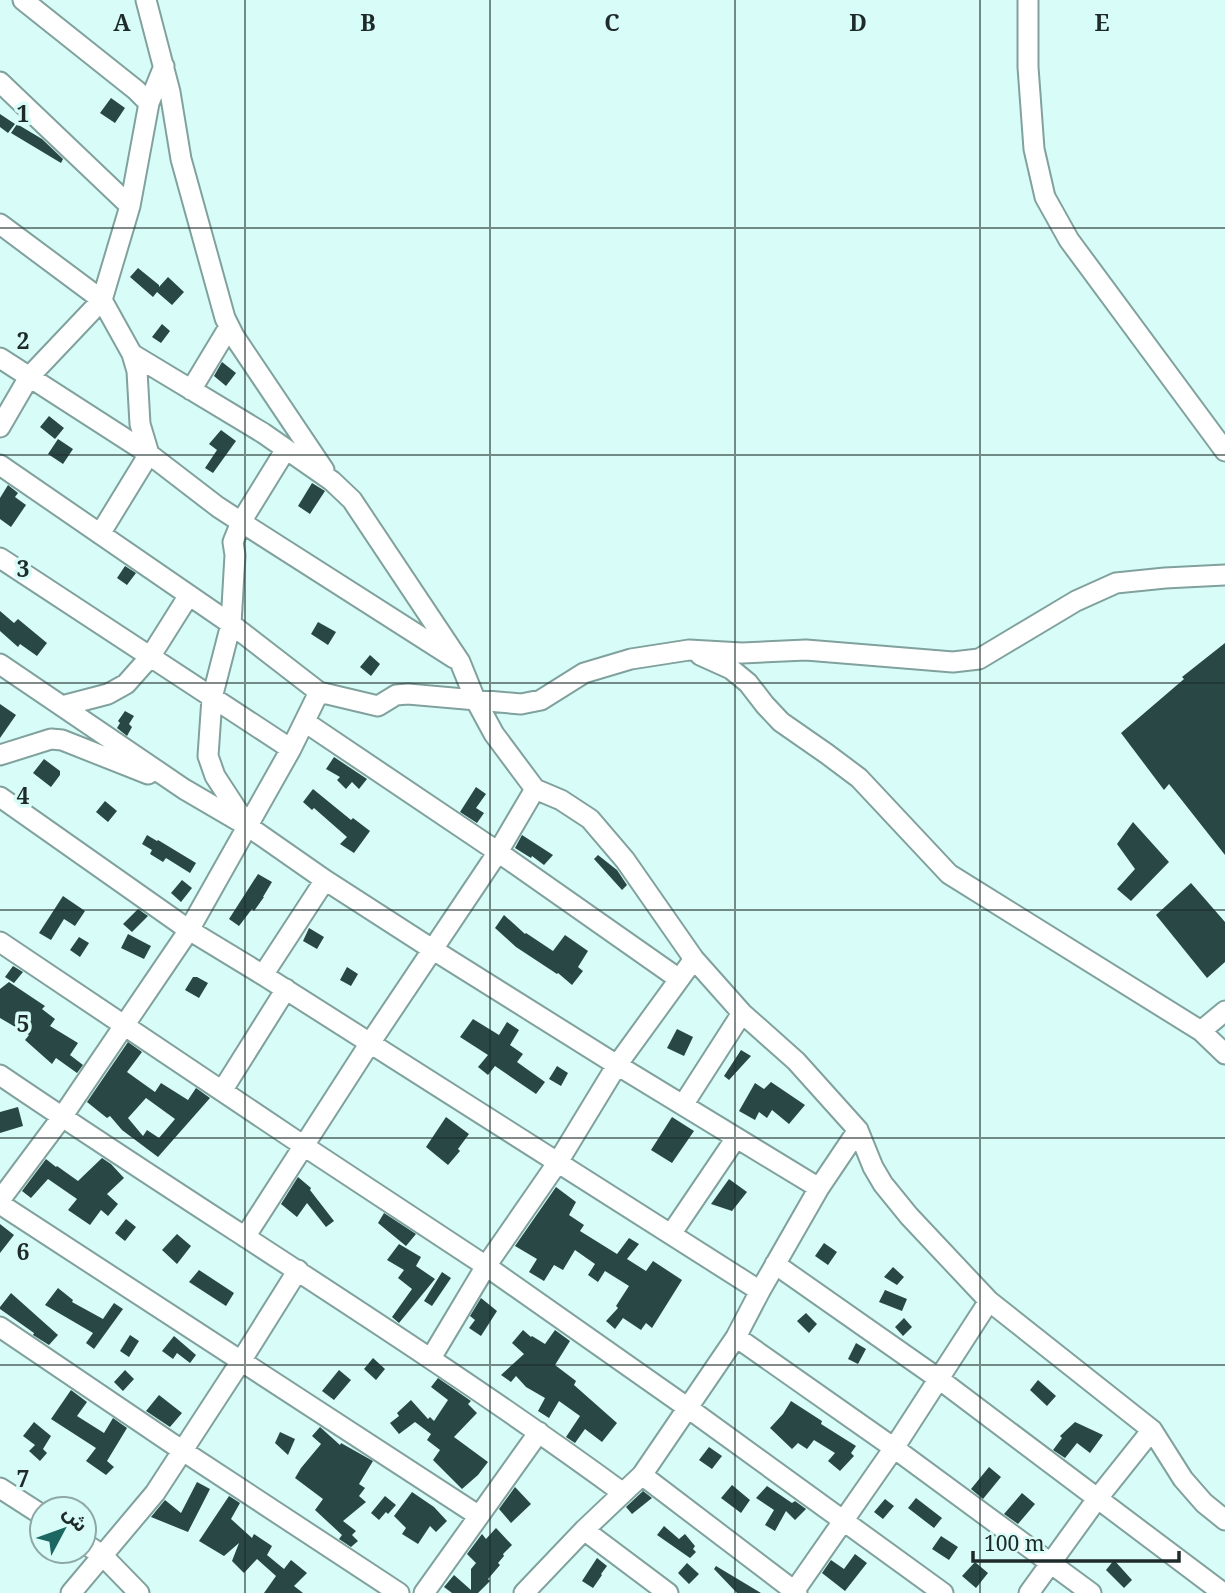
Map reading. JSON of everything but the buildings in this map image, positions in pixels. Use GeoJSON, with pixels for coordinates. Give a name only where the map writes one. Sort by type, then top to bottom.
{"type":"FeatureCollection","features":[{"type":"Feature","properties":{"kind":"street"},"geometry":{"type":"LineString","coordinates":[[23,0],[149,103]]}},
{"type":"Feature","properties":{"kind":"street"},"geometry":{"type":"LineString","coordinates":[[146,0],[170,92],[181,159],[225,318],[331,481]]}},
{"type":"Feature","properties":{"kind":"street"},"geometry":{"type":"LineString","coordinates":[[1028,0],[1028,66],[1034,149],[1045,197],[1069,240],[1225,451]]}},
{"type":"Feature","properties":{"kind":"street"},"geometry":{"type":"LineString","coordinates":[[0,427],[29,377],[102,300],[130,206],[149,103],[164,66]]}},
{"type":"Feature","properties":{"kind":"street"},"geometry":{"type":"LineString","coordinates":[[0,82],[130,206]]}},
{"type":"Feature","properties":{"kind":"street"},"geometry":{"type":"LineString","coordinates":[[0,225],[102,300],[132,354],[141,424],[149,454],[100,534]]}},
{"type":"Feature","properties":{"kind":"street"},"geometry":{"type":"LineString","coordinates":[[191,390],[229,327]]}},
{"type":"Feature","properties":{"kind":"street"},"geometry":{"type":"LineString","coordinates":[[132,354],[286,449],[331,481],[352,500],[460,662],[475,699],[494,734],[536,789],[561,800],[590,819],[625,860],[694,959],[742,1013],[796,1061],[858,1130],[883,1184],[909,1216],[989,1301],[1152,1430],[1183,1479],[1204,1503],[1225,1520]]}},
{"type":"Feature","properties":{"kind":"street"},"geometry":{"type":"LineString","coordinates":[[0,358],[149,454],[218,507],[460,662]]}},
{"type":"Feature","properties":{"kind":"street"},"geometry":{"type":"LineString","coordinates":[[249,827],[215,776],[208,756],[212,698],[231,624],[235,555],[233,542],[241,522],[286,449]]}},
{"type":"Feature","properties":{"kind":"street"},"geometry":{"type":"LineString","coordinates":[[0,465],[231,624],[319,692],[378,706],[396,695],[408,694],[521,704],[541,700],[584,673],[631,659],[689,650],[743,653],[806,650],[953,662],[979,659],[1076,601],[1116,583],[1225,575]]}},
{"type":"Feature","properties":{"kind":"street"},"geometry":{"type":"LineString","coordinates":[[0,558],[291,749]]}},
{"type":"Feature","properties":{"kind":"street"},"geometry":{"type":"LineString","coordinates":[[62,706],[108,694],[126,684],[150,657],[189,595]]}},
{"type":"Feature","properties":{"kind":"street"},"geometry":{"type":"LineString","coordinates":[[689,650],[731,669],[748,683],[780,722],[859,778],[949,874],[1201,1031],[1225,1054]]}},
{"type":"Feature","properties":{"kind":"street"},"geometry":{"type":"LineString","coordinates":[[0,664],[184,789],[249,827],[432,949],[819,1188]]}},
{"type":"Feature","properties":{"kind":"street"},"geometry":{"type":"LineString","coordinates":[[319,692],[249,827],[189,930],[62,1117],[1,1197],[241,1361],[479,1516]]}},
{"type":"Feature","properties":{"kind":"street"},"geometry":{"type":"LineString","coordinates":[[305,722],[498,852],[679,979]]}},
{"type":"Feature","properties":{"kind":"street"},"geometry":{"type":"LineString","coordinates":[[0,755],[51,738],[62,740],[184,789]]}},
{"type":"Feature","properties":{"kind":"street"},"geometry":{"type":"LineString","coordinates":[[246,1237],[370,1043],[498,852],[536,789]]}},
{"type":"Feature","properties":{"kind":"street"},"geometry":{"type":"LineString","coordinates":[[0,797],[189,930],[760,1291]]}},
{"type":"Feature","properties":{"kind":"street"},"geometry":{"type":"LineString","coordinates":[[263,975],[325,880]]}},
{"type":"Feature","properties":{"kind":"street"},"geometry":{"type":"LineString","coordinates":[[0,942],[486,1266],[943,1593]]}},
{"type":"Feature","properties":{"kind":"street"},"geometry":{"type":"LineString","coordinates":[[431,1358],[486,1266],[558,1162],[617,1065],[694,959]]}},
{"type":"Feature","properties":{"kind":"street"},"geometry":{"type":"LineString","coordinates":[[222,1091],[286,989]]}},
{"type":"Feature","properties":{"kind":"street"},"geometry":{"type":"LineString","coordinates":[[1201,1031],[1225,1011]]}},
{"type":"Feature","properties":{"kind":"street"},"geometry":{"type":"LineString","coordinates":[[682,1105],[742,1013]]}},
{"type":"Feature","properties":{"kind":"street"},"geometry":{"type":"LineString","coordinates":[[0,1075],[431,1358],[623,1493]]}},
{"type":"Feature","properties":{"kind":"street"},"geometry":{"type":"LineString","coordinates":[[524,1593],[584,1530],[642,1475],[736,1337],[819,1188],[858,1130]]}},
{"type":"Feature","properties":{"kind":"street"},"geometry":{"type":"LineString","coordinates":[[671,1234],[736,1138]]}},
{"type":"Feature","properties":{"kind":"street"},"geometry":{"type":"LineString","coordinates":[[775,1264],[939,1379],[1223,1593]]}},
{"type":"Feature","properties":{"kind":"street"},"geometry":{"type":"LineString","coordinates":[[71,1593],[155,1493],[298,1270]]}},
{"type":"Feature","properties":{"kind":"street"},"geometry":{"type":"LineString","coordinates":[[642,1475],[795,1592],[894,1448],[989,1301]]}},
{"type":"Feature","properties":{"kind":"street"},"geometry":{"type":"LineString","coordinates":[[0,1327],[399,1593]]}},
{"type":"Feature","properties":{"kind":"street"},"geometry":{"type":"LineString","coordinates":[[736,1337],[894,1448],[1091,1593]]}},
{"type":"Feature","properties":{"kind":"street"},"geometry":{"type":"LineString","coordinates":[[1029,1593],[1097,1499],[1152,1430]]}},
{"type":"Feature","properties":{"kind":"street"},"geometry":{"type":"LineString","coordinates":[[424,1593],[539,1432]]}},
{"type":"Feature","properties":{"kind":"street"},"geometry":{"type":"LineString","coordinates":[[0,1488],[28,1506]]}},
{"type":"Feature","properties":{"kind":"street"},"geometry":{"type":"LineString","coordinates":[[584,1530],[668,1593]]}},
{"type":"Feature","properties":{"kind":"street"},"geometry":{"type":"LineString","coordinates":[[98,1552],[139,1593]]}}]}
